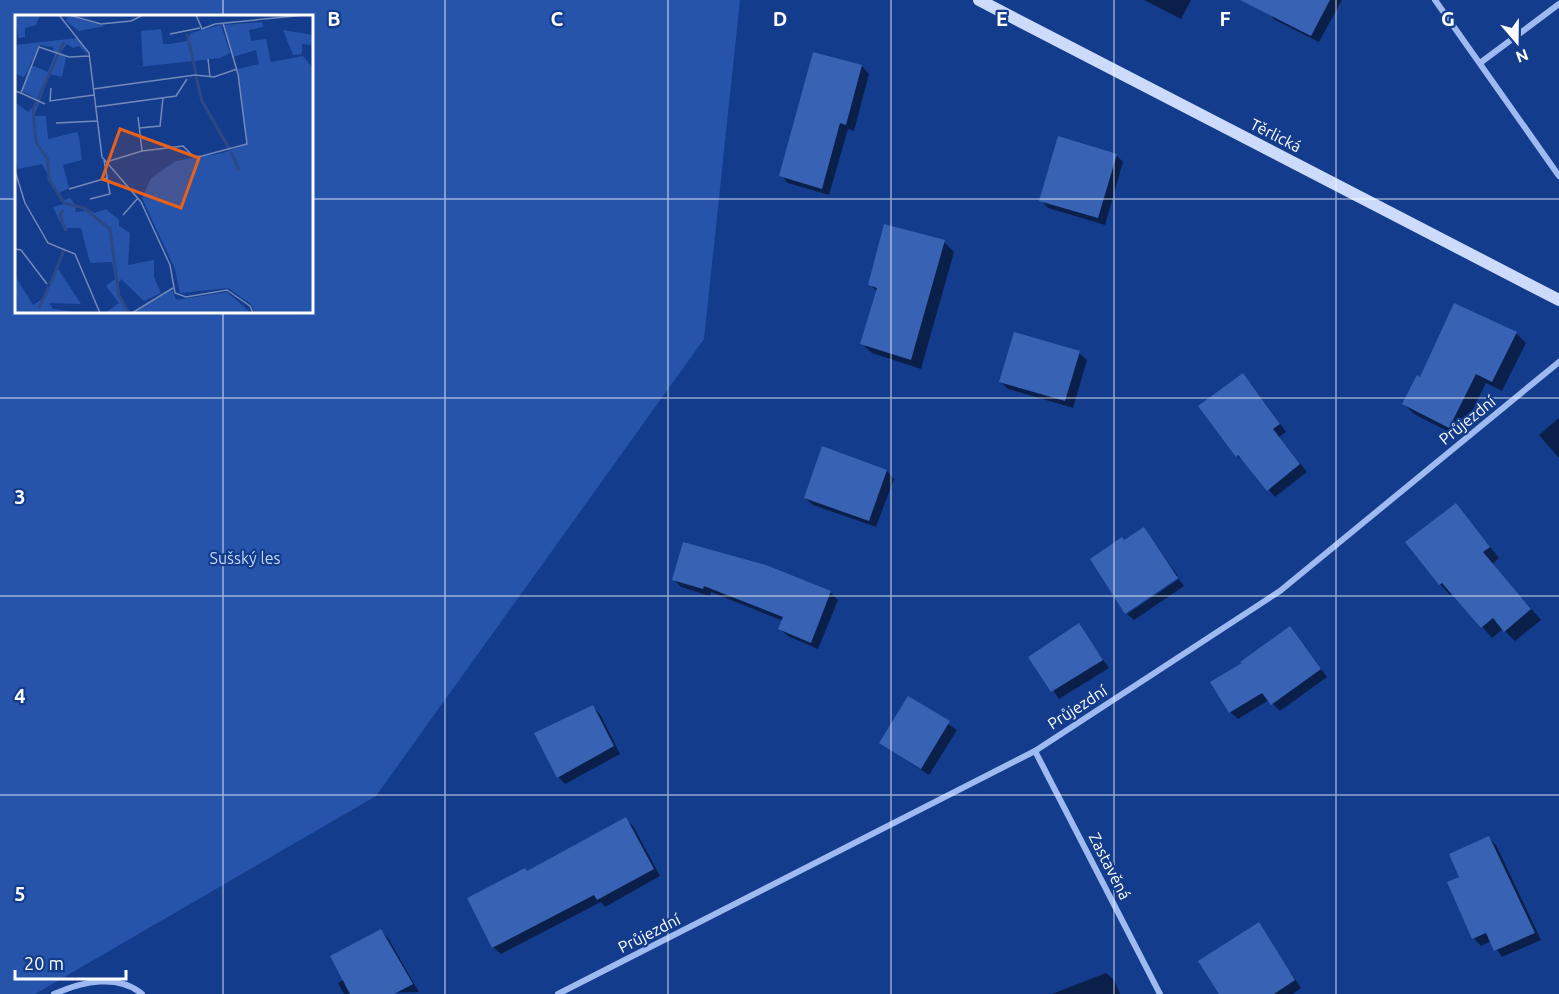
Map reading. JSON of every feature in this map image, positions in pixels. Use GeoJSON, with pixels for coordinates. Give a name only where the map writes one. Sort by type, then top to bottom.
{"type":"FeatureCollection","features":[{"type":"Feature","properties":{"kind":"main road","name":"Těrlická"},"geometry":{"type":"LineString","coordinates":[[979,0],[1559,300]]}},
{"type":"Feature","properties":{"kind":"street"},"geometry":{"type":"LineString","coordinates":[[1436,0],[1559,176]]}},
{"type":"Feature","properties":{"kind":"street"},"geometry":{"type":"LineString","coordinates":[[1480,63],[1559,4]]}},
{"type":"Feature","properties":{"kind":"street","name":"Průjezdní"},"geometry":{"type":"LineString","coordinates":[[558,994],[1035,751],[1280,591],[1559,362]]}},
{"type":"Feature","properties":{"kind":"street","name":"Zastavěná"},"geometry":{"type":"LineString","coordinates":[[1035,751],[1160,994]]}},
{"type":"Feature","properties":{"kind":"street"},"geometry":{"type":"LineString","coordinates":[[54,994],[68,988],[104,980],[142,994]]}},
{"type":"Feature","properties":{"kind":"green space","name":"Sušský les"},"geometry":{"type":"Polygon","coordinates":[[[0,0],[740,0],[704,339],[376,796],[35,994],[0,994],[0,0]]]}},
{"type":"Feature","properties":{"kind":"building"},"geometry":{"type":"Polygon","coordinates":[[[1240,0],[1330,0],[1311,36],[1240,0]]]}},
{"type":"Feature","properties":{"kind":"building"},"geometry":{"type":"Polygon","coordinates":[[[813,52],[862,65],[846,125],[840,123],[822,189],[779,176],[813,52]]]}},
{"type":"Feature","properties":{"kind":"building"},"geometry":{"type":"Polygon","coordinates":[[[1058,136],[1117,154],[1098,218],[1039,201],[1058,136]]]}},
{"type":"Feature","properties":{"kind":"building"},"geometry":{"type":"Polygon","coordinates":[[[884,224],[945,240],[911,360],[860,344],[877,288],[868,285],[884,224]]]}},
{"type":"Feature","properties":{"kind":"building"},"geometry":{"type":"Polygon","coordinates":[[[1454,303],[1517,332],[1492,382],[1476,374],[1449,428],[1402,404],[1417,375],[1420,377],[1454,303]]]}},
{"type":"Feature","properties":{"kind":"building"},"geometry":{"type":"Polygon","coordinates":[[[1014,332],[1080,351],[1065,401],[999,382],[1014,332]]]}},
{"type":"Feature","properties":{"kind":"building"},"geometry":{"type":"Polygon","coordinates":[[[1243,373],[1280,424],[1273,429],[1300,464],[1267,491],[1238,455],[1236,457],[1198,406],[1243,373]]]}},
{"type":"Feature","properties":{"kind":"building"},"geometry":{"type":"Polygon","coordinates":[[[822,446],[887,470],[869,521],[804,498],[822,446]]]}},
{"type":"Feature","properties":{"kind":"building"},"geometry":{"type":"Polygon","coordinates":[[[1456,503],[1490,547],[1483,552],[1531,609],[1504,632],[1493,618],[1481,628],[1442,583],[1439,585],[1405,542],[1456,503]]]}},
{"type":"Feature","properties":{"kind":"building"},"geometry":{"type":"Polygon","coordinates":[[[1144,527],[1178,578],[1125,614],[1090,559],[1122,537],[1124,540],[1144,527]]]}},
{"type":"Feature","properties":{"kind":"building"},"geometry":{"type":"Polygon","coordinates":[[[683,542],[766,565],[831,591],[811,643],[778,629],[783,617],[704,586],[703,589],[672,580],[683,542]]]}},
{"type":"Feature","properties":{"kind":"building"},"geometry":{"type":"Polygon","coordinates":[[[1079,623],[1103,660],[1051,692],[1028,657],[1079,623]]]}},
{"type":"Feature","properties":{"kind":"building"},"geometry":{"type":"Polygon","coordinates":[[[1290,626],[1321,669],[1271,705],[1262,693],[1229,713],[1210,682],[1242,663],[1240,662],[1290,626]]]}},
{"type":"Feature","properties":{"kind":"building"},"geometry":{"type":"Polygon","coordinates":[[[908,696],[950,721],[921,769],[879,743],[908,696]]]}},
{"type":"Feature","properties":{"kind":"building"},"geometry":{"type":"Polygon","coordinates":[[[593,705],[614,746],[557,778],[534,733],[593,705]]]}},
{"type":"Feature","properties":{"kind":"building"},"geometry":{"type":"Polygon","coordinates":[[[626,817],[654,869],[597,900],[594,895],[492,948],[467,898],[525,868],[527,871],[626,817]]]}},
{"type":"Feature","properties":{"kind":"building"},"geometry":{"type":"Polygon","coordinates":[[[1489,836],[1535,933],[1494,951],[1486,933],[1472,939],[1447,882],[1459,877],[1449,854],[1489,836]]]}},
{"type":"Feature","properties":{"kind":"building"},"geometry":{"type":"Polygon","coordinates":[[[1259,922],[1295,980],[1274,994],[1219,994],[1198,961],[1259,922]]]}},
{"type":"Feature","properties":{"kind":"building"},"geometry":{"type":"Polygon","coordinates":[[[381,929],[413,984],[394,994],[350,994],[330,956],[381,929]]]}}]}
